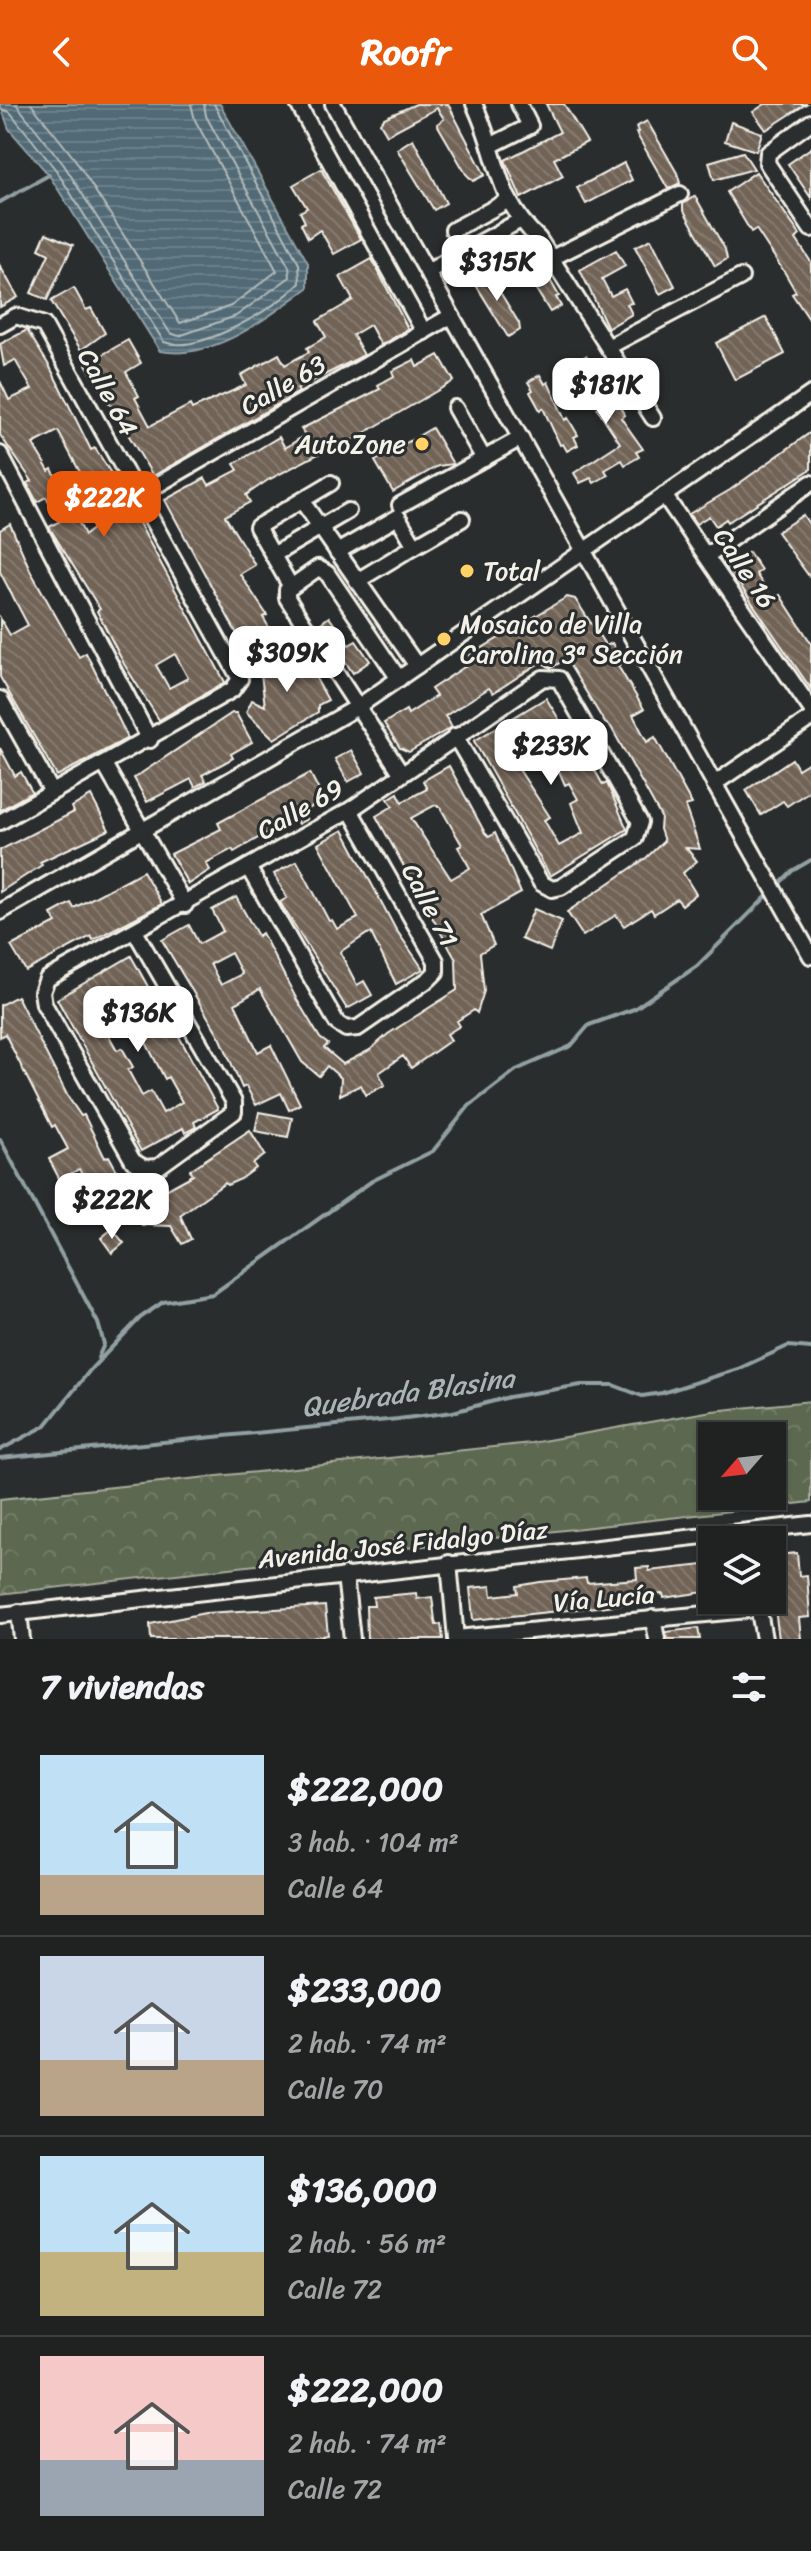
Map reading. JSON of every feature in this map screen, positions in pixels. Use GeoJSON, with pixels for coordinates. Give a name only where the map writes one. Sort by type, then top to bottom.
{"type":"FeatureCollection","features":[{"type":"Feature","properties":{"kind":"street"},"geometry":{"type":"LineString","coordinates":[[298,104],[424,332]]}},
{"type":"Feature","properties":{"kind":"street"},"geometry":{"type":"LineString","coordinates":[[333,104],[811,956]]}},
{"type":"Feature","properties":{"kind":"street"},"geometry":{"type":"LineString","coordinates":[[474,104],[490,146],[495,173],[519,221],[539,239],[552,258],[653,418]]}},
{"type":"Feature","properties":{"kind":"street"},"geometry":{"type":"LineString","coordinates":[[490,146],[530,126],[519,104]]}},
{"type":"Feature","properties":{"kind":"street"},"geometry":{"type":"LineString","coordinates":[[811,122],[768,153],[767,163],[811,229]]}},
{"type":"Feature","properties":{"kind":"street"},"geometry":{"type":"LineString","coordinates":[[552,258],[680,194]]}},
{"type":"Feature","properties":{"kind":"street"},"geometry":{"type":"LineString","coordinates":[[453,230],[509,200]]}},
{"type":"Feature","properties":{"kind":"street"},"geometry":{"type":"LineString","coordinates":[[427,272],[519,221]]}},
{"type":"Feature","properties":{"kind":"street"},"geometry":{"type":"LineString","coordinates":[[608,347],[741,277]]}},
{"type":"Feature","properties":{"kind":"street","name":"Calle 64"},"geometry":{"type":"LineString","coordinates":[[0,325],[16,316],[44,325],[240,679],[232,690],[150,740],[0,822]]}},
{"type":"Feature","properties":{"kind":"street","name":"Calle 63"},"geometry":{"type":"LineString","coordinates":[[138,496],[451,316]]}},
{"type":"Feature","properties":{"kind":"street"},"geometry":{"type":"LineString","coordinates":[[0,912],[359,706],[811,394]]}},
{"type":"Feature","properties":{"kind":"street"},"geometry":{"type":"LineString","coordinates":[[455,408],[484,459]]}},
{"type":"Feature","properties":{"kind":"street"},"geometry":{"type":"LineString","coordinates":[[400,505],[521,438]]}},
{"type":"Feature","properties":{"kind":"street"},"geometry":{"type":"LineString","coordinates":[[0,454],[150,740]]}},
{"type":"Feature","properties":{"kind":"street"},"geometry":{"type":"LineString","coordinates":[[331,483],[257,527],[289,589],[287,598],[401,773]]}},
{"type":"Feature","properties":{"kind":"street"},"geometry":{"type":"LineString","coordinates":[[708,555],[810,486]]}},
{"type":"Feature","properties":{"kind":"street","name":"Calle 16"},"geometry":{"type":"LineString","coordinates":[[664,495],[811,709]]}},
{"type":"Feature","properties":{"kind":"street"},"geometry":{"type":"LineString","coordinates":[[302,501],[417,666]]}},
{"type":"Feature","properties":{"kind":"street"},"geometry":{"type":"LineString","coordinates":[[273,555],[348,511]]}},
{"type":"Feature","properties":{"kind":"street"},"geometry":{"type":"LineString","coordinates":[[337,552],[398,517],[415,546]]}},
{"type":"Feature","properties":{"kind":"street"},"geometry":{"type":"LineString","coordinates":[[357,581],[462,519]]}},
{"type":"Feature","properties":{"kind":"street"},"geometry":{"type":"LineString","coordinates":[[289,589],[318,568],[327,573],[399,679]]}},
{"type":"Feature","properties":{"kind":"street","name":"Calle 69"},"geometry":{"type":"LineString","coordinates":[[136,933],[234,1102],[234,1112],[228,1119],[158,1167],[144,1168],[133,1161],[44,1004],[42,992],[47,979],[136,933],[350,810],[455,736],[543,678],[559,679],[640,822],[635,838],[561,887],[552,889],[541,883],[455,736]]}},
{"type":"Feature","properties":{"kind":"street"},"geometry":{"type":"LineString","coordinates":[[0,699],[52,792]]}},
{"type":"Feature","properties":{"kind":"street"},"geometry":{"type":"LineString","coordinates":[[714,784],[811,718]]}},
{"type":"Feature","properties":{"kind":"street"},"geometry":{"type":"LineString","coordinates":[[104,764],[185,905]]}},
{"type":"Feature","properties":{"kind":"street","name":"Calle 71"},"geometry":{"type":"LineString","coordinates":[[248,867],[337,1023],[346,1029],[358,1028],[429,979],[436,972],[436,961],[350,810]]}},
{"type":"Feature","properties":{"kind":"street","name":"Avenida José Fidalgo Díaz"},"geometry":{"type":"LineString","coordinates":[[786,1529],[811,1524]]}},
{"type":"Feature","properties":{"kind":"street","name":"Avenida José Fidalgo Díaz"},"geometry":{"type":"LineString","coordinates":[[0,1615],[449,1563],[698,1540]]}},
{"type":"Feature","properties":{"kind":"street"},"geometry":{"type":"LineString","coordinates":[[449,1563],[456,1639]]}},
{"type":"Feature","properties":{"kind":"street"},"geometry":{"type":"LineString","coordinates":[[345,1575],[352,1639]]}},
{"type":"Feature","properties":{"kind":"street"},"geometry":{"type":"LineString","coordinates":[[19,1612],[22,1639]]}},
{"type":"Feature","properties":{"kind":"street","name":"Vía Lucía"},"geometry":{"type":"LineString","coordinates":[[456,1639],[557,1633],[698,1612]]}},
{"type":"Feature","properties":{"kind":"street"},"geometry":{"type":"LineString","coordinates":[[759,1614],[764,1639]]}},
{"type":"Feature","properties":{"kind":"street"},"geometry":{"type":"LineString","coordinates":[[653,1618],[657,1639]]}},
{"type":"Feature","properties":{"kind":"green space"},"geometry":{"type":"Polygon","coordinates":[[[811,1401],[811,1502],[786,1505],[786,1422],[698,1422],[698,1510],[740,1510],[0,1594],[0,1499],[531,1443],[712,1411],[811,1401]]]}},
{"type":"Feature","properties":{"kind":"water"},"geometry":{"type":"Polygon","coordinates":[[[0,104],[220,104],[308,263],[308,288],[257,324],[219,343],[200,350],[160,351],[49,175],[9,129],[0,104]]]}},
{"type":"Feature","properties":{"kind":"building"},"geometry":{"type":"Polygon","coordinates":[[[416,104],[448,104],[485,175],[473,181],[466,174],[437,124],[444,119],[437,108],[387,135],[380,123],[384,118],[416,104]]]}},
{"type":"Feature","properties":{"kind":"building"},"geometry":{"type":"Polygon","coordinates":[[[546,104],[564,104],[587,142],[554,159],[563,176],[521,198],[505,160],[560,132],[546,104]]]}},
{"type":"Feature","properties":{"kind":"building"},"geometry":{"type":"Polygon","coordinates":[[[765,104],[806,104],[766,130],[753,112],[765,104]]]}},
{"type":"Feature","properties":{"kind":"building"},"geometry":{"type":"Polygon","coordinates":[[[647,121],[677,173],[680,183],[668,189],[636,133],[636,127],[647,121]]]}},
{"type":"Feature","properties":{"kind":"building"},"geometry":{"type":"Polygon","coordinates":[[[731,122],[762,133],[756,151],[725,141],[731,122]]]}},
{"type":"Feature","properties":{"kind":"building"},"geometry":{"type":"Polygon","coordinates":[[[413,139],[446,203],[434,210],[397,149],[413,139]]]}},
{"type":"Feature","properties":{"kind":"building"},"geometry":{"type":"Polygon","coordinates":[[[811,148],[811,198],[788,164],[811,148]]]}},
{"type":"Feature","properties":{"kind":"building"},"geometry":{"type":"Polygon","coordinates":[[[743,152],[754,169],[714,180],[709,162],[743,152]]]}},
{"type":"Feature","properties":{"kind":"building"},"geometry":{"type":"Polygon","coordinates":[[[624,163],[632,180],[586,204],[577,188],[624,163]]]}},
{"type":"Feature","properties":{"kind":"building"},"geometry":{"type":"Polygon","coordinates":[[[321,169],[361,239],[334,254],[320,230],[308,238],[301,224],[305,222],[300,212],[307,208],[293,185],[321,169]]]}},
{"type":"Feature","properties":{"kind":"building"},"geometry":{"type":"Polygon","coordinates":[[[756,172],[800,235],[796,239],[811,262],[811,322],[792,294],[796,292],[785,273],[756,229],[751,232],[727,192],[756,172]]]}},
{"type":"Feature","properties":{"kind":"building"},"geometry":{"type":"Polygon","coordinates":[[[695,196],[725,249],[727,259],[715,266],[683,209],[683,204],[695,196]]]}},
{"type":"Feature","properties":{"kind":"building"},"geometry":{"type":"Polygon","coordinates":[[[46,233],[73,245],[47,300],[31,293],[49,254],[39,249],[46,233]]]}},
{"type":"Feature","properties":{"kind":"building"},"geometry":{"type":"Polygon","coordinates":[[[651,239],[675,286],[660,294],[635,247],[651,239]]]}},
{"type":"Feature","properties":{"kind":"building"},"geometry":{"type":"Polygon","coordinates":[[[527,245],[529,249],[532,248],[559,296],[556,297],[561,306],[550,312],[516,257],[515,251],[527,245]]]}},
{"type":"Feature","properties":{"kind":"building"},"geometry":{"type":"Polygon","coordinates":[[[616,250],[625,266],[602,279],[611,296],[625,289],[632,303],[627,304],[632,314],[608,328],[580,270],[616,250]]]}},
{"type":"Feature","properties":{"kind":"building"},"geometry":{"type":"Polygon","coordinates":[[[372,259],[408,329],[381,345],[370,325],[353,335],[364,355],[297,389],[299,392],[153,476],[86,364],[128,340],[141,363],[126,372],[150,426],[190,405],[192,409],[246,385],[241,375],[279,354],[285,365],[309,352],[307,348],[326,337],[317,321],[353,300],[340,277],[372,259]]]}},
{"type":"Feature","properties":{"kind":"building"},"geometry":{"type":"Polygon","coordinates":[[[0,266],[18,297],[0,307],[0,266]]]}},
{"type":"Feature","properties":{"kind":"building"},"geometry":{"type":"Polygon","coordinates":[[[485,268],[519,323],[520,330],[508,337],[476,285],[473,275],[485,268]]]}},
{"type":"Feature","properties":{"kind":"building"},"geometry":{"type":"Polygon","coordinates":[[[74,288],[86,310],[91,308],[105,333],[81,350],[51,301],[74,288]]]}},
{"type":"Feature","properties":{"kind":"building"},"geometry":{"type":"Polygon","coordinates":[[[766,317],[785,354],[735,380],[716,343],[766,317]]]}},
{"type":"Feature","properties":{"kind":"building"},"geometry":{"type":"Polygon","coordinates":[[[27,330],[50,367],[91,450],[95,448],[119,486],[225,682],[159,720],[124,664],[97,611],[100,609],[49,527],[60,521],[46,497],[37,502],[27,483],[32,481],[0,435],[0,381],[9,400],[32,389],[15,360],[4,366],[0,344],[27,330]],[[58,431],[33,444],[49,471],[52,469],[85,535],[105,519],[58,431]],[[175,654],[156,665],[169,688],[188,678],[175,654]]]}},
{"type":"Feature","properties":{"kind":"building"},"geometry":{"type":"Polygon","coordinates":[[[439,355],[454,381],[347,443],[345,440],[268,480],[246,495],[250,502],[225,516],[255,565],[240,574],[267,615],[263,617],[276,640],[251,653],[239,632],[237,634],[165,500],[205,478],[209,485],[238,470],[234,464],[279,437],[285,448],[305,435],[301,429],[380,389],[378,385],[394,376],[392,371],[414,360],[417,367],[439,355]]]}},
{"type":"Feature","properties":{"kind":"building"},"geometry":{"type":"Polygon","coordinates":[[[586,356],[591,364],[595,362],[604,380],[601,382],[611,400],[615,398],[625,415],[621,418],[643,449],[636,452],[639,457],[625,465],[622,460],[605,470],[608,475],[594,483],[591,478],[580,483],[574,473],[620,443],[597,408],[600,407],[590,388],[586,390],[576,372],[580,371],[575,362],[586,356]]]}},
{"type":"Feature","properties":{"kind":"building"},"geometry":{"type":"Polygon","coordinates":[[[540,375],[545,384],[548,382],[565,420],[568,418],[578,435],[574,437],[578,445],[567,451],[563,444],[560,445],[543,408],[540,410],[530,392],[533,390],[528,382],[540,375]]]}},
{"type":"Feature","properties":{"kind":"building","name":"AutoZone"},"geometry":{"type":"Polygon","coordinates":[[[432,428],[453,464],[438,466],[393,492],[375,461],[432,428]]]}},
{"type":"Feature","properties":{"kind":"building"},"geometry":{"type":"Polygon","coordinates":[[[811,432],[811,469],[728,522],[726,519],[716,526],[709,516],[696,524],[689,514],[730,490],[811,432]]]}},
{"type":"Feature","properties":{"kind":"building"},"geometry":{"type":"Polygon","coordinates":[[[803,515],[811,527],[811,579],[777,532],[803,515]]]}},
{"type":"Feature","properties":{"kind":"building"},"geometry":{"type":"Polygon","coordinates":[[[10,524],[31,572],[79,657],[86,653],[128,738],[57,776],[0,677],[0,618],[10,635],[28,625],[0,572],[0,530],[10,524]]]}},
{"type":"Feature","properties":{"kind":"building"},"geometry":{"type":"Polygon","coordinates":[[[749,552],[761,570],[756,574],[773,600],[780,595],[811,643],[811,689],[727,566],[749,552]]]}},
{"type":"Feature","properties":{"kind":"building"},"geometry":{"type":"Polygon","coordinates":[[[567,597],[575,599],[606,646],[612,643],[623,663],[618,666],[644,709],[633,715],[647,742],[655,737],[692,804],[685,806],[700,849],[686,848],[697,861],[683,873],[696,894],[682,905],[677,899],[654,914],[651,909],[624,926],[616,915],[583,936],[567,912],[646,858],[664,841],[660,829],[661,817],[611,727],[605,723],[566,659],[551,668],[541,662],[493,693],[489,688],[445,716],[452,727],[409,752],[400,748],[384,723],[406,710],[408,714],[436,696],[431,689],[472,662],[469,656],[567,597]]]}},
{"type":"Feature","properties":{"kind":"building"},"geometry":{"type":"Polygon","coordinates":[[[329,617],[349,645],[356,641],[370,661],[353,673],[342,657],[339,659],[317,626],[329,617]]]}},
{"type":"Feature","properties":{"kind":"building"},"geometry":{"type":"Polygon","coordinates":[[[308,654],[309,664],[313,664],[314,675],[328,700],[318,705],[318,712],[274,739],[246,712],[252,700],[265,706],[259,658],[308,654]]]}},
{"type":"Feature","properties":{"kind":"building"},"geometry":{"type":"Polygon","coordinates":[[[546,698],[588,767],[592,765],[603,785],[607,783],[627,829],[550,876],[474,741],[546,698]],[[527,723],[504,735],[512,749],[507,751],[550,817],[544,820],[559,846],[583,833],[571,803],[578,799],[569,783],[565,785],[544,737],[539,740],[527,723]]]}},
{"type":"Feature","properties":{"kind":"building"},"geometry":{"type":"Polygon","coordinates":[[[236,713],[252,742],[231,754],[233,758],[202,775],[206,781],[195,787],[191,779],[147,802],[134,778],[236,713]]]}},
{"type":"Feature","properties":{"kind":"building"},"geometry":{"type":"Polygon","coordinates":[[[0,748],[15,776],[21,772],[32,792],[0,810],[0,748]]]}},
{"type":"Feature","properties":{"kind":"building"},"geometry":{"type":"Polygon","coordinates":[[[351,750],[364,773],[348,782],[335,759],[351,750]]]}},
{"type":"Feature","properties":{"kind":"building"},"geometry":{"type":"Polygon","coordinates":[[[792,759],[798,769],[811,761],[811,790],[787,806],[783,801],[761,815],[746,790],[792,759]]]}},
{"type":"Feature","properties":{"kind":"building"},"geometry":{"type":"Polygon","coordinates":[[[449,766],[485,833],[489,837],[495,833],[521,893],[481,915],[494,945],[480,953],[484,991],[477,1013],[474,1010],[457,1021],[460,1026],[447,1034],[451,1040],[411,1068],[403,1056],[379,1073],[385,1085],[366,1095],[361,1085],[340,1095],[341,1078],[327,1066],[319,1076],[302,1062],[260,989],[235,1004],[258,1052],[271,1045],[300,1104],[289,1110],[281,1093],[256,1105],[246,1086],[242,1088],[221,1039],[162,940],[189,925],[199,944],[223,931],[212,910],[236,897],[258,936],[262,933],[320,1038],[328,1044],[324,1048],[343,1064],[370,1050],[388,1034],[457,990],[456,960],[376,816],[393,806],[388,799],[398,793],[402,802],[427,789],[423,781],[449,766]],[[435,805],[411,818],[451,879],[470,868],[458,847],[462,845],[440,807],[435,805]],[[231,953],[210,964],[221,985],[242,974],[231,953]]]}},
{"type":"Feature","properties":{"kind":"building"},"geometry":{"type":"Polygon","coordinates":[[[310,773],[324,800],[303,812],[307,819],[298,824],[294,817],[234,852],[232,849],[206,863],[210,870],[188,884],[171,854],[221,829],[218,823],[310,773]]]}},
{"type":"Feature","properties":{"kind":"building"},"geometry":{"type":"Polygon","coordinates":[[[91,796],[109,830],[40,862],[42,865],[0,892],[0,850],[74,812],[72,807],[91,796]]]}},
{"type":"Feature","properties":{"kind":"building"},"geometry":{"type":"Polygon","coordinates":[[[343,830],[395,928],[423,969],[396,984],[371,933],[367,934],[340,952],[357,985],[364,981],[372,995],[347,1009],[280,902],[287,898],[274,874],[297,861],[329,921],[332,920],[337,929],[358,918],[318,844],[343,830]]]}},
{"type":"Feature","properties":{"kind":"building"},"geometry":{"type":"Polygon","coordinates":[[[143,871],[162,904],[93,940],[91,936],[26,971],[11,946],[56,923],[51,914],[71,903],[74,908],[143,871]]]}},
{"type":"Feature","properties":{"kind":"building"},"geometry":{"type":"Polygon","coordinates":[[[534,909],[562,921],[550,951],[521,939],[534,909]]]}},
{"type":"Feature","properties":{"kind":"building"},"geometry":{"type":"Polygon","coordinates":[[[131,956],[156,1001],[159,999],[218,1109],[194,1122],[196,1127],[185,1133],[183,1128],[141,1151],[57,999],[131,956]],[[114,987],[97,996],[111,1020],[103,1025],[117,1050],[122,1048],[133,1067],[128,1070],[142,1096],[151,1091],[163,1113],[182,1102],[168,1077],[165,1079],[142,1035],[145,1034],[114,987]]]}},
{"type":"Feature","properties":{"kind":"building"},"geometry":{"type":"Polygon","coordinates":[[[17,996],[68,1097],[81,1116],[84,1115],[105,1158],[109,1156],[120,1176],[141,1198],[110,1227],[92,1206],[97,1201],[79,1169],[60,1180],[49,1159],[68,1149],[55,1125],[52,1127],[5,1034],[0,1037],[0,1005],[17,996]]]}},
{"type":"Feature","properties":{"kind":"building"},"geometry":{"type":"Polygon","coordinates":[[[259,1112],[292,1118],[288,1137],[255,1131],[259,1112]]]}},
{"type":"Feature","properties":{"kind":"building"},"geometry":{"type":"Polygon","coordinates":[[[250,1130],[265,1155],[253,1164],[256,1168],[241,1179],[227,1185],[225,1183],[180,1215],[191,1239],[182,1244],[171,1226],[142,1225],[146,1184],[157,1182],[162,1192],[193,1175],[190,1170],[250,1130]]]}},
{"type":"Feature","properties":{"kind":"building"},"geometry":{"type":"Polygon","coordinates":[[[112,1229],[124,1243],[112,1253],[101,1238],[112,1229]]]}},
{"type":"Feature","properties":{"kind":"building"},"geometry":{"type":"Polygon","coordinates":[[[797,1553],[799,1576],[807,1575],[810,1617],[799,1618],[801,1639],[779,1639],[776,1614],[786,1614],[786,1554],[797,1553]]]}},
{"type":"Feature","properties":{"kind":"building"},"geometry":{"type":"Polygon","coordinates":[[[698,1566],[698,1593],[664,1598],[663,1594],[636,1596],[637,1602],[473,1620],[470,1588],[491,1586],[492,1596],[518,1593],[517,1586],[540,1582],[586,1578],[587,1583],[637,1579],[636,1568],[649,1567],[649,1571],[698,1566]]]}},
{"type":"Feature","properties":{"kind":"building"},"geometry":{"type":"Polygon","coordinates":[[[416,1593],[417,1599],[432,1597],[436,1625],[441,1624],[443,1639],[367,1639],[366,1606],[374,1606],[373,1597],[416,1593]]]}},
{"type":"Feature","properties":{"kind":"building"},"geometry":{"type":"Polygon","coordinates":[[[325,1606],[328,1635],[306,1639],[151,1639],[150,1624],[205,1613],[325,1606]]]}},
{"type":"Feature","properties":{"kind":"building"},"geometry":{"type":"Polygon","coordinates":[[[698,1628],[700,1639],[667,1639],[666,1632],[698,1628]]]}},
{"type":"Feature","properties":{"kind":"waterway"},"geometry":{"type":"LineString","coordinates":[[0,202],[49,175]]}},
{"type":"Feature","properties":{"kind":"waterway"},"geometry":{"type":"LineString","coordinates":[[0,1450],[45,1426],[91,1369],[140,1318],[163,1302],[213,1294],[372,1181],[433,1151],[469,1106],[516,1070],[571,1046],[589,1025],[634,1009],[697,966],[792,871],[811,860]]}},
{"type":"Feature","properties":{"kind":"waterway"},"geometry":{"type":"LineString","coordinates":[[0,1139],[98,1323],[104,1344],[98,1358]]}},
{"type":"Feature","properties":{"kind":"waterway","name":"Quebrada Blasina"},"geometry":{"type":"LineString","coordinates":[[0,1458],[398,1419],[453,1412],[509,1397],[581,1385],[613,1385],[642,1396],[662,1393],[738,1369],[788,1346],[811,1348]]}},
{"type":"Feature","properties":{"kind":"place","name":"AutoZone"},"geometry":{"type":"Point","coordinates":[422,444]}},
{"type":"Feature","properties":{"kind":"place","name":"Total"},"geometry":{"type":"Point","coordinates":[467,571]}},
{"type":"Feature","properties":{"kind":"place","name":"Mosaico de Villa Carolina 3ª Sección"},"geometry":{"type":"Point","coordinates":[444,639]}}]}
